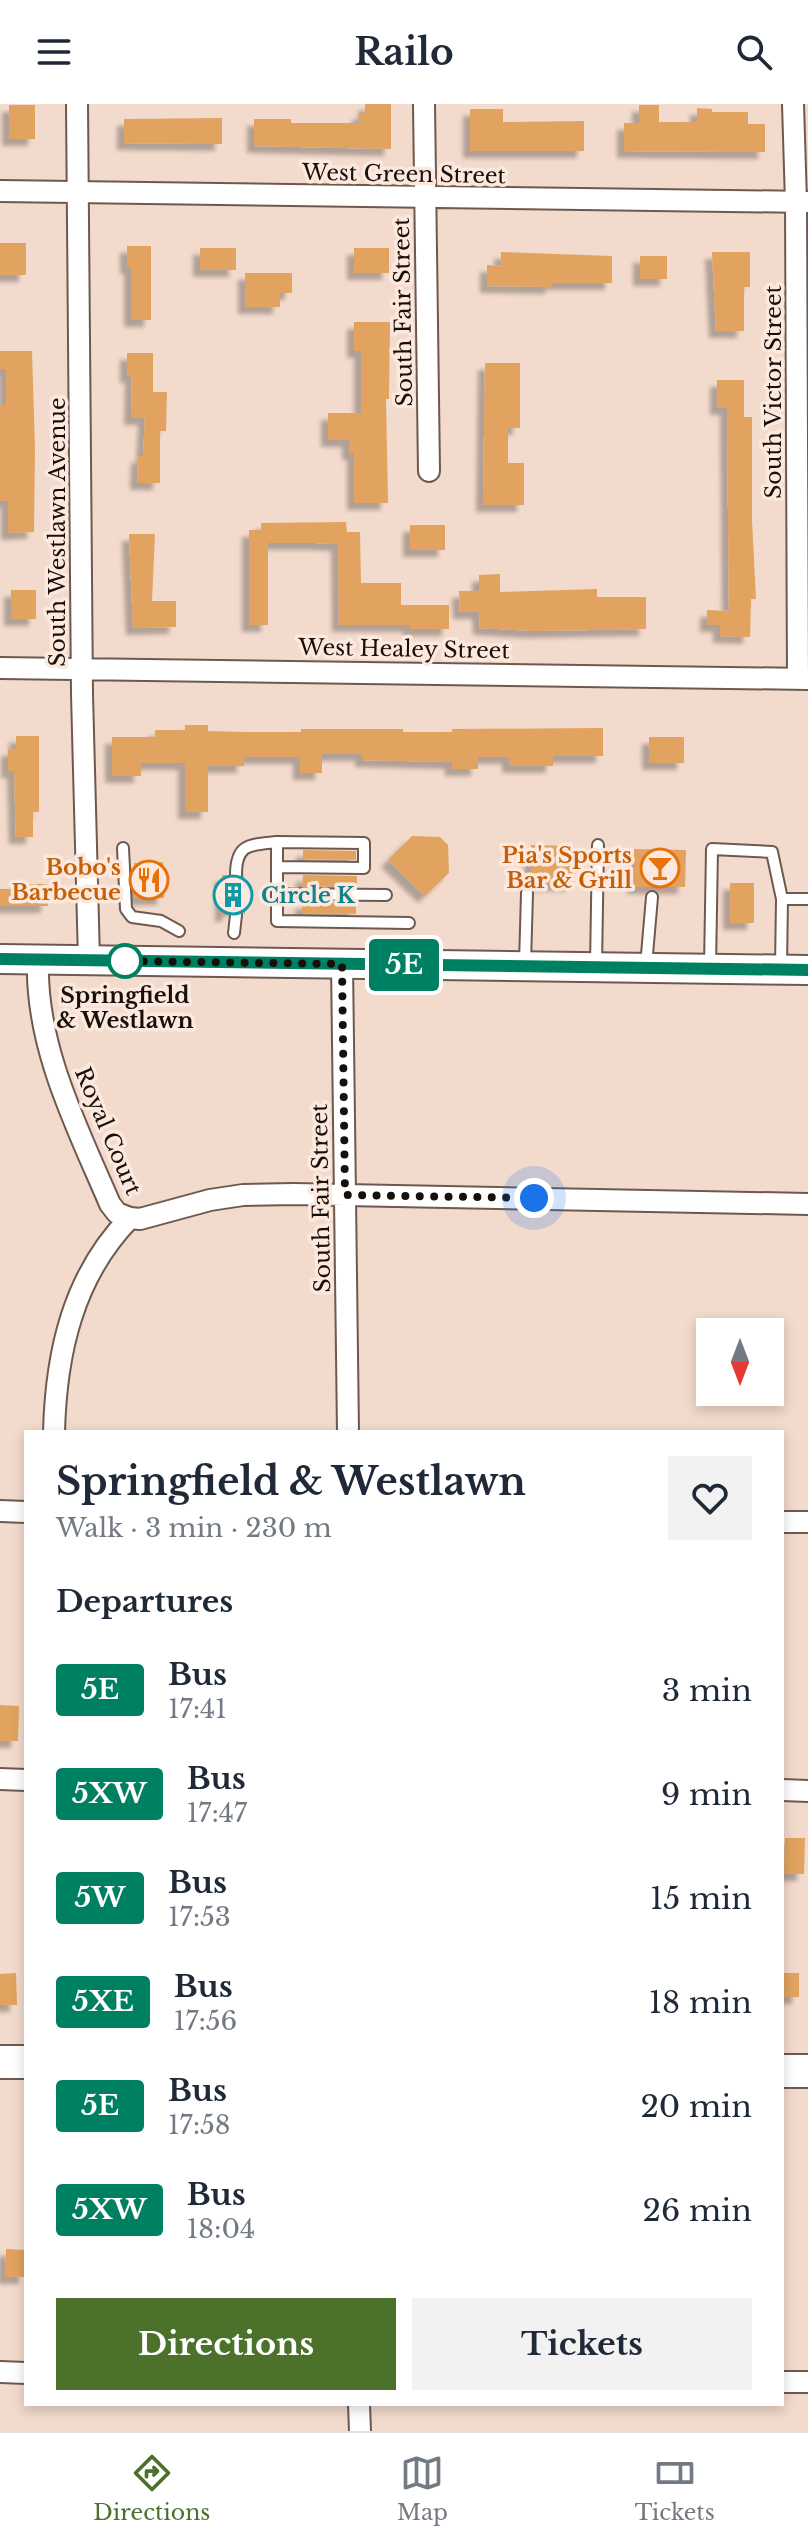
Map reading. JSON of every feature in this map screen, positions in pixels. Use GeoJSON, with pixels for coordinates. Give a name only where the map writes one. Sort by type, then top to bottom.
{"type":"FeatureCollection","features":[{"type":"Feature","properties":{"kind":"main road"},"geometry":{"type":"LineString","coordinates":[[0,959],[794,970]]}},
{"type":"Feature","properties":{"kind":"main road"},"geometry":{"type":"LineString","coordinates":[[0,2062],[24,2062]]}},
{"type":"Feature","properties":{"kind":"main road"},"geometry":{"type":"LineString","coordinates":[[784,2071],[808,2071]]}},
{"type":"Feature","properties":{"kind":"street","name":"South Westlawn Avenue"},"geometry":{"type":"LineString","coordinates":[[77,104],[82,669],[89,960]]}},
{"type":"Feature","properties":{"kind":"street","name":"South Fair Street"},"geometry":{"type":"LineString","coordinates":[[424,104],[429,471]]}},
{"type":"Feature","properties":{"kind":"street","name":"South Victor Street"},"geometry":{"type":"LineString","coordinates":[[793,104],[802,202],[803,679]]}},
{"type":"Feature","properties":{"kind":"street","name":"West Green Street"},"geometry":{"type":"LineString","coordinates":[[0,191],[802,202]]}},
{"type":"Feature","properties":{"kind":"street","name":"West Healey Street"},"geometry":{"type":"LineString","coordinates":[[0,668],[803,679]]}},
{"type":"Feature","properties":{"kind":"street","name":"Royal Court"},"geometry":{"type":"LineString","coordinates":[[38,960],[39,1006],[65,1100],[110,1204],[117,1213],[130,1218],[140,1219],[210,1200],[243,1195],[808,1204]]}},
{"type":"Feature","properties":{"kind":"street","name":"South Fair Street"},"geometry":{"type":"LineString","coordinates":[[342,964],[348,1430]]}},
{"type":"Feature","properties":{"kind":"street","name":"Royal Court"},"geometry":{"type":"LineString","coordinates":[[54,1430],[58,1366],[76,1301],[103,1250],[130,1218]]}},
{"type":"Feature","properties":{"kind":"street"},"geometry":{"type":"LineString","coordinates":[[0,1511],[24,1512]]}},
{"type":"Feature","properties":{"kind":"street"},"geometry":{"type":"LineString","coordinates":[[784,1522],[808,1522]]}},
{"type":"Feature","properties":{"kind":"street"},"geometry":{"type":"LineString","coordinates":[[0,1779],[24,1780]]}},
{"type":"Feature","properties":{"kind":"street"},"geometry":{"type":"LineString","coordinates":[[784,1790],[808,1791]]}},
{"type":"Feature","properties":{"kind":"street"},"geometry":{"type":"LineString","coordinates":[[0,2372],[24,2373]]}},
{"type":"Feature","properties":{"kind":"street"},"geometry":{"type":"LineString","coordinates":[[784,2382],[808,2382]]}},
{"type":"Feature","properties":{"kind":"street"},"geometry":{"type":"LineString","coordinates":[[359,2406],[360,2431]]}},
{"type":"Feature","properties":{"kind":"lane"},"geometry":{"type":"LineString","coordinates":[[277,842],[277,921],[409,923]]}},
{"type":"Feature","properties":{"kind":"lane"},"geometry":{"type":"LineString","coordinates":[[236,875],[236,860],[240,851],[252,845],[277,842],[364,843],[364,868],[277,867]]}},
{"type":"Feature","properties":{"kind":"lane"},"geometry":{"type":"LineString","coordinates":[[596,967],[598,845]]}},
{"type":"Feature","properties":{"kind":"lane"},"geometry":{"type":"LineString","coordinates":[[123,848],[126,909],[132,917],[161,921],[179,931]]}},
{"type":"Feature","properties":{"kind":"lane"},"geometry":{"type":"LineString","coordinates":[[710,969],[712,849],[772,852],[794,970]]}},
{"type":"Feature","properties":{"kind":"lane"},"geometry":{"type":"LineString","coordinates":[[525,966],[527,893]]}},
{"type":"Feature","properties":{"kind":"lane"},"geometry":{"type":"LineString","coordinates":[[277,894],[386,895]]}},
{"type":"Feature","properties":{"kind":"lane"},"geometry":{"type":"LineString","coordinates":[[646,968],[652,897]]}},
{"type":"Feature","properties":{"kind":"lane"},"geometry":{"type":"LineString","coordinates":[[782,899],[808,899]]}},
{"type":"Feature","properties":{"kind":"lane"},"geometry":{"type":"LineString","coordinates":[[234,933],[236,915]]}},
{"type":"Feature","properties":{"kind":"building"},"geometry":{"type":"Polygon","coordinates":[[[365,104],[391,104],[391,149],[254,146],[254,119],[291,119],[291,123],[359,123],[359,113],[365,113],[365,104]]]}},
{"type":"Feature","properties":{"kind":"building"},"geometry":{"type":"Polygon","coordinates":[[[9,105],[35,105],[35,139],[9,139],[9,105]]]}},
{"type":"Feature","properties":{"kind":"building"},"geometry":{"type":"Polygon","coordinates":[[[639,105],[659,105],[659,122],[697,122],[697,108],[712,109],[712,112],[748,112],[748,124],[765,124],[765,152],[624,151],[624,123],[639,123],[639,105]]]}},
{"type":"Feature","properties":{"kind":"building"},"geometry":{"type":"Polygon","coordinates":[[[470,109],[503,109],[503,122],[584,121],[584,151],[470,151],[470,109]]]}},
{"type":"Feature","properties":{"kind":"building"},"geometry":{"type":"Polygon","coordinates":[[[222,118],[222,144],[124,143],[124,119],[222,118]]]}},
{"type":"Feature","properties":{"kind":"building"},"geometry":{"type":"Polygon","coordinates":[[[0,243],[26,243],[26,275],[0,275],[0,243]]]}},
{"type":"Feature","properties":{"kind":"building"},"geometry":{"type":"Polygon","coordinates":[[[127,246],[151,246],[151,320],[131,320],[131,267],[127,267],[127,246]]]}},
{"type":"Feature","properties":{"kind":"building"},"geometry":{"type":"Polygon","coordinates":[[[200,248],[236,248],[236,270],[200,270],[200,248]]]}},
{"type":"Feature","properties":{"kind":"building"},"geometry":{"type":"Polygon","coordinates":[[[354,248],[389,248],[389,273],[354,273],[354,248]]]}},
{"type":"Feature","properties":{"kind":"building"},"geometry":{"type":"Polygon","coordinates":[[[501,252],[612,256],[612,283],[552,283],[552,287],[487,286],[487,265],[501,266],[501,252]]]}},
{"type":"Feature","properties":{"kind":"building"},"geometry":{"type":"Polygon","coordinates":[[[712,252],[750,252],[750,287],[744,287],[744,331],[716,331],[712,252]]]}},
{"type":"Feature","properties":{"kind":"building"},"geometry":{"type":"Polygon","coordinates":[[[640,256],[667,256],[667,279],[640,279],[640,256]]]}},
{"type":"Feature","properties":{"kind":"building"},"geometry":{"type":"Polygon","coordinates":[[[245,273],[292,273],[292,293],[280,293],[280,307],[245,307],[245,273]]]}},
{"type":"Feature","properties":{"kind":"building"},"geometry":{"type":"Polygon","coordinates":[[[354,322],[390,322],[389,399],[386,399],[388,503],[354,503],[354,453],[349,453],[349,440],[328,440],[328,413],[361,413],[361,351],[354,351],[354,322]]]}},
{"type":"Feature","properties":{"kind":"building"},"geometry":{"type":"Polygon","coordinates":[[[0,351],[32,351],[34,532],[8,533],[8,501],[0,501],[0,405],[6,405],[6,369],[0,369],[0,351]]]}},
{"type":"Feature","properties":{"kind":"building"},"geometry":{"type":"Polygon","coordinates":[[[127,353],[153,353],[153,392],[167,392],[166,431],[160,431],[160,483],[137,483],[138,456],[143,456],[145,418],[131,418],[132,376],[127,376],[127,353]]]}},
{"type":"Feature","properties":{"kind":"building"},"geometry":{"type":"Polygon","coordinates":[[[485,363],[520,363],[520,428],[508,428],[508,463],[524,463],[524,505],[483,505],[485,363]]]}},
{"type":"Feature","properties":{"kind":"building"},"geometry":{"type":"Polygon","coordinates":[[[717,380],[744,380],[744,417],[752,417],[756,599],[751,599],[750,637],[720,636],[720,625],[707,625],[707,610],[729,611],[727,408],[717,408],[717,380]]]}},
{"type":"Feature","properties":{"kind":"building"},"geometry":{"type":"Polygon","coordinates":[[[346,522],[347,532],[360,532],[361,583],[401,583],[401,605],[449,605],[449,629],[410,629],[410,625],[339,625],[338,544],[314,543],[268,543],[268,625],[249,625],[249,530],[261,530],[261,523],[346,522]]]}},
{"type":"Feature","properties":{"kind":"building"},"geometry":{"type":"Polygon","coordinates":[[[410,525],[445,525],[445,550],[410,550],[410,525]]]}},
{"type":"Feature","properties":{"kind":"building"},"geometry":{"type":"Polygon","coordinates":[[[129,534],[155,534],[152,601],[176,601],[176,627],[133,628],[129,534]]]}},
{"type":"Feature","properties":{"kind":"building"},"geometry":{"type":"Polygon","coordinates":[[[500,574],[500,592],[597,589],[597,597],[646,597],[646,629],[534,631],[480,628],[479,612],[460,612],[459,591],[479,591],[479,575],[500,574]]]}},
{"type":"Feature","properties":{"kind":"building"},"geometry":{"type":"Polygon","coordinates":[[[11,590],[36,590],[36,619],[11,619],[11,590]]]}},
{"type":"Feature","properties":{"kind":"building"},"geometry":{"type":"Polygon","coordinates":[[[185,725],[208,725],[208,731],[244,732],[603,728],[603,756],[553,756],[553,766],[509,766],[509,757],[478,757],[478,769],[452,769],[452,762],[362,760],[362,754],[322,754],[322,773],[300,773],[300,757],[244,757],[244,766],[208,766],[208,812],[185,812],[185,763],[141,763],[141,776],[112,776],[112,737],[155,737],[155,730],[185,730],[185,725]]]}},
{"type":"Feature","properties":{"kind":"building"},"geometry":{"type":"Polygon","coordinates":[[[16,736],[39,736],[39,812],[33,812],[33,837],[16,837],[14,771],[8,771],[8,749],[16,749],[16,736]]]}},
{"type":"Feature","properties":{"kind":"building"},"geometry":{"type":"Polygon","coordinates":[[[649,737],[684,737],[684,763],[649,763],[649,737]]]}},
{"type":"Feature","properties":{"kind":"building","name":"Circle K"},"geometry":{"type":"Polygon","coordinates":[[[412,836],[440,837],[448,845],[449,873],[425,896],[388,860],[412,836]]]}},
{"type":"Feature","properties":{"kind":"building"},"geometry":{"type":"Polygon","coordinates":[[[531,845],[573,846],[573,884],[531,884],[531,845]]]}},
{"type":"Feature","properties":{"kind":"building","name":"Pia's Sports Bar & Grill"},"geometry":{"type":"Polygon","coordinates":[[[634,849],[686,850],[685,887],[634,887],[634,849]]]}},
{"type":"Feature","properties":{"kind":"building"},"geometry":{"type":"Polygon","coordinates":[[[303,850],[356,851],[356,860],[303,859],[303,850]]]}},
{"type":"Feature","properties":{"kind":"building","name":"Bobo's Barbecue"},"geometry":{"type":"Polygon","coordinates":[[[163,862],[164,898],[134,898],[134,863],[163,862]]]}},
{"type":"Feature","properties":{"kind":"building","name":"Circle K"},"geometry":{"type":"Polygon","coordinates":[[[222,875],[228,875],[236,883],[244,875],[245,915],[236,907],[228,915],[222,915],[222,875]]]}},
{"type":"Feature","properties":{"kind":"building"},"geometry":{"type":"Polygon","coordinates":[[[303,875],[357,876],[357,887],[302,886],[303,875]]]}},
{"type":"Feature","properties":{"kind":"building"},"geometry":{"type":"Polygon","coordinates":[[[730,883],[754,883],[754,923],[730,923],[730,883]]]}},
{"type":"Feature","properties":{"kind":"building"},"geometry":{"type":"Polygon","coordinates":[[[12,884],[48,884],[48,906],[0,906],[0,889],[12,889],[12,884]]]}},
{"type":"Feature","properties":{"kind":"building"},"geometry":{"type":"Polygon","coordinates":[[[302,902],[356,903],[356,914],[302,913],[302,902]]]}},
{"type":"Feature","properties":{"kind":"building"},"geometry":{"type":"Polygon","coordinates":[[[0,1705],[19,1706],[18,1741],[0,1741],[0,1705]]]}},
{"type":"Feature","properties":{"kind":"building"},"geometry":{"type":"Polygon","coordinates":[[[785,1838],[805,1838],[804,1874],[784,1874],[785,1838]]]}},
{"type":"Feature","properties":{"kind":"building"},"geometry":{"type":"Polygon","coordinates":[[[16,1973],[17,2005],[0,2005],[0,1974],[16,1973]]]}},
{"type":"Feature","properties":{"kind":"building"},"geometry":{"type":"Polygon","coordinates":[[[784,1973],[799,1973],[799,1997],[784,1997],[784,1973]]]}},
{"type":"Feature","properties":{"kind":"building"},"geometry":{"type":"Polygon","coordinates":[[[6,2249],[24,2250],[24,2277],[5,2277],[6,2249]]]}},
{"type":"Feature","properties":{"kind":"bus line","name":"5E"},"geometry":{"type":"LineString","coordinates":[[0,959],[808,970]]}},
{"type":"Feature","properties":{"kind":"place","name":"Pia's Sports Bar & Grill"},"geometry":{"type":"Point","coordinates":[660,868]}},
{"type":"Feature","properties":{"kind":"place","name":"Bobo's Barbecue"},"geometry":{"type":"Point","coordinates":[149,880]}},
{"type":"Feature","properties":{"kind":"place","name":"Circle K"},"geometry":{"type":"Point","coordinates":[233,895]}},
{"type":"Feature","properties":{"kind":"place","name":"Springfield & Westlawn"},"geometry":{"type":"Point","coordinates":[125,961]}},
{"type":"Feature","properties":{"kind":"route"},"geometry":{"type":"LineString","coordinates":[[125,961],[120,961],[342,964],[345,1195],[534,1198]]}}]}
